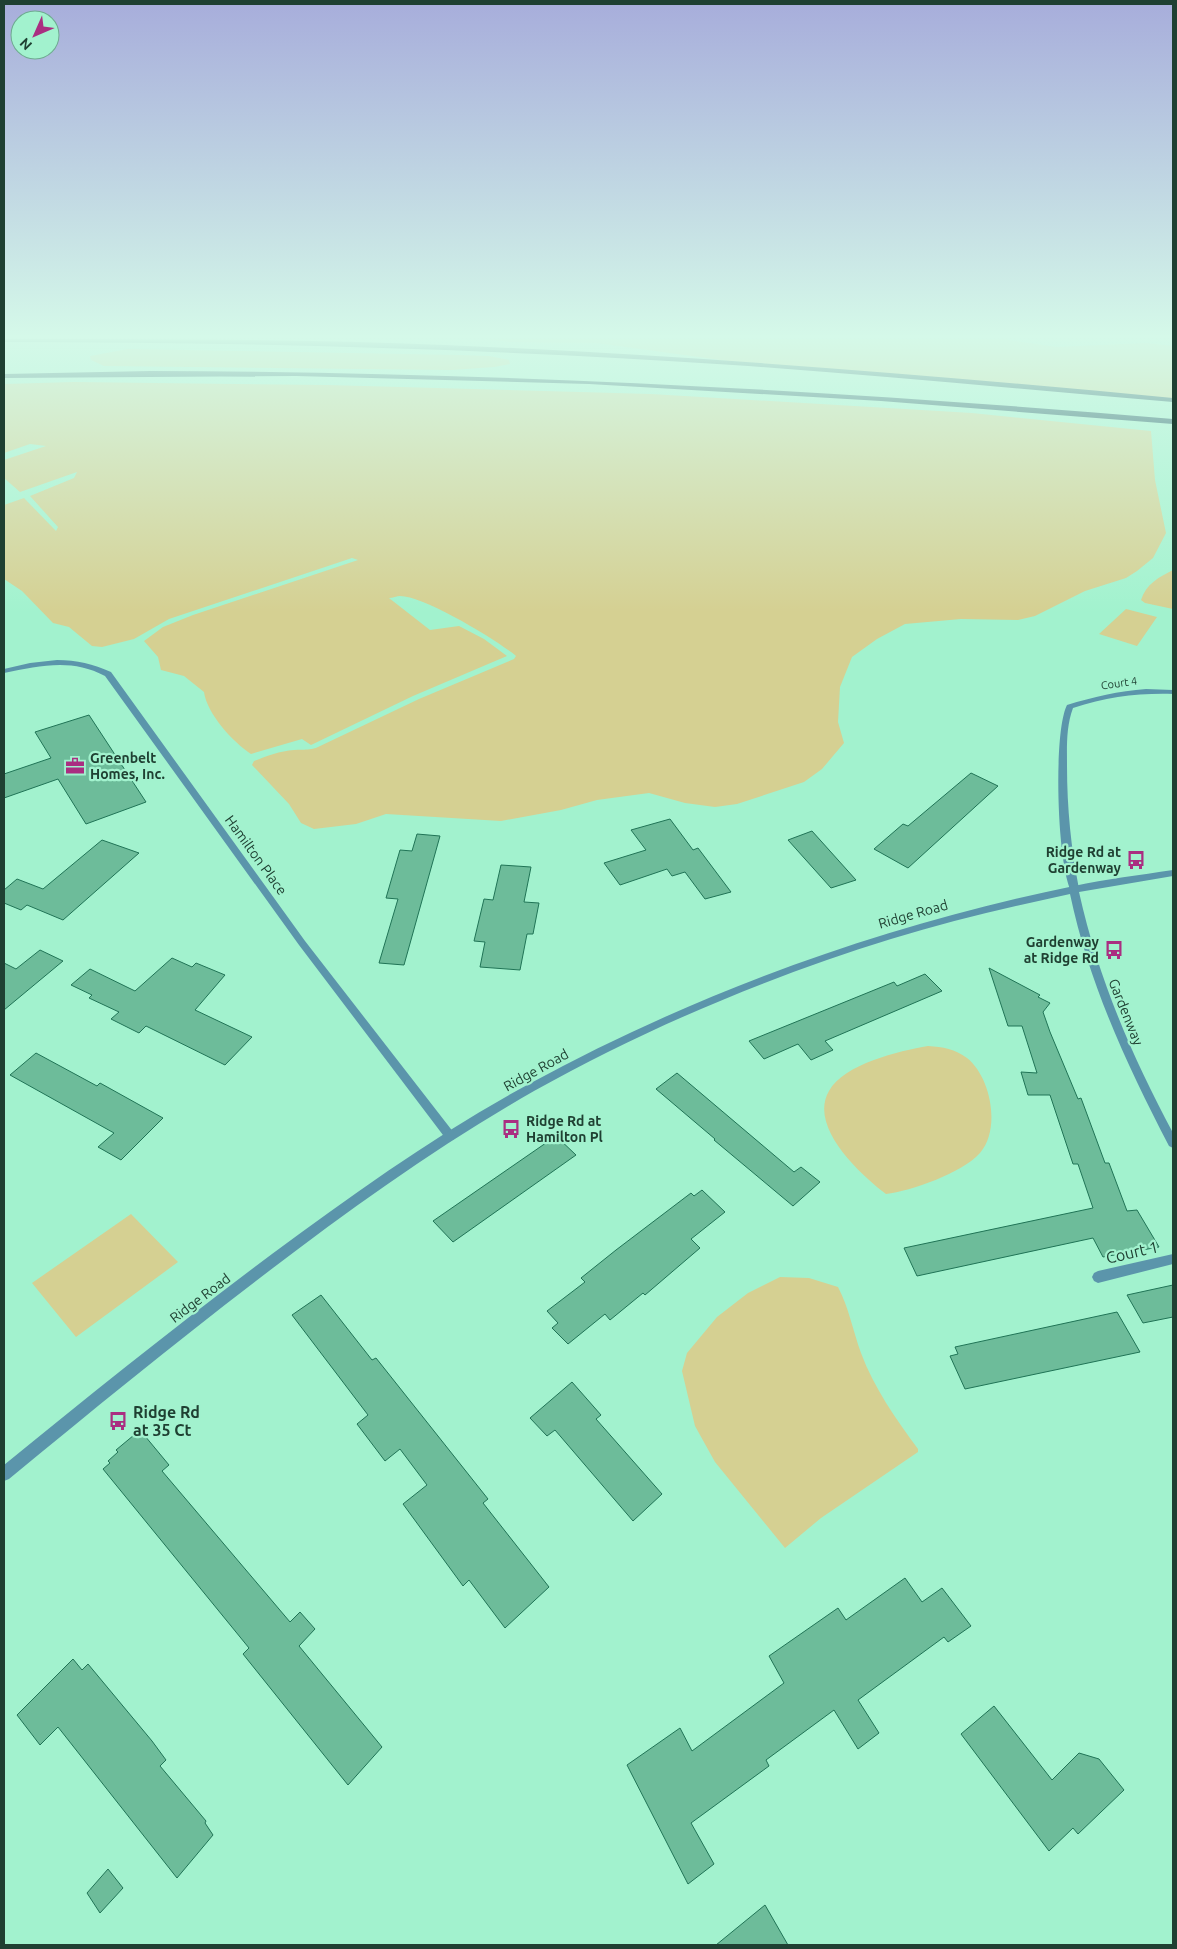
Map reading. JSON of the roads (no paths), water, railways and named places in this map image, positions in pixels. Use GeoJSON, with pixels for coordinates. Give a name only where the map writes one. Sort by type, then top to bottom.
{"type":"FeatureCollection","features":[{"type":"Feature","properties":{"kind":"street","name":"Hamilton Place"},"geometry":{"type":"LineString","coordinates":[[4,671],[58,662],[82,663],[96,666],[108,674],[302,942],[450,1136]]}},
{"type":"Feature","properties":{"kind":"street","name":"Court 4"},"geometry":{"type":"LineString","coordinates":[[1070,707],[1109,695],[1156,691],[1173,692]]}},
{"type":"Feature","properties":{"kind":"street","name":"Gardenway"},"geometry":{"type":"LineString","coordinates":[[1070,707],[1063,730],[1062,804],[1064,840],[1081,929],[1101,991],[1140,1081],[1173,1143]]}},
{"type":"Feature","properties":{"kind":"street","name":"Ridge Road"},"geometry":{"type":"LineString","coordinates":[[4,1474],[189,1324],[320,1225],[450,1136],[585,1059],[736,990],[810,962],[891,935],[932,923],[1074,889],[1173,873]]}},
{"type":"Feature","properties":{"kind":"street","name":"Court 1"},"geometry":{"type":"LineString","coordinates":[[1098,1277],[1173,1259]]}},
{"type":"Feature","properties":{"kind":"place","name":"Greenbelt Homes, Inc."},"geometry":{"type":"Point","coordinates":[75,766]}},
{"type":"Feature","properties":{"kind":"place","name":"Ridge Rd at Gardenway"},"geometry":{"type":"Point","coordinates":[1136,860]}},
{"type":"Feature","properties":{"kind":"place","name":"Gardenway at Ridge Rd"},"geometry":{"type":"Point","coordinates":[1114,950]}},
{"type":"Feature","properties":{"kind":"place","name":"Ridge Rd at Hamilton Pl"},"geometry":{"type":"Point","coordinates":[511,1129]}},
{"type":"Feature","properties":{"kind":"place","name":"Ridge Rd at 35 Ct"},"geometry":{"type":"Point","coordinates":[118,1421]}}]}
